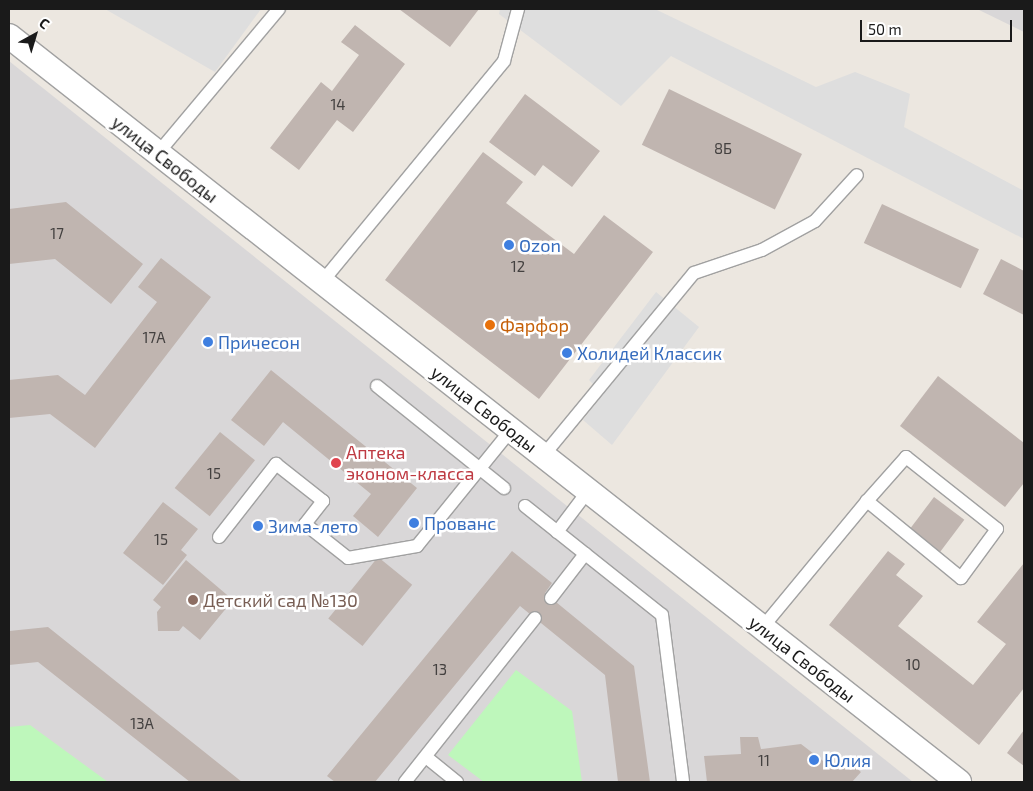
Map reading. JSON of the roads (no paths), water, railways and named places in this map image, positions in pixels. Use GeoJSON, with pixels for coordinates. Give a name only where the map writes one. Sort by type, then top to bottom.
{"type":"FeatureCollection","features":[{"type":"Feature","properties":{"kind":"street","name":"улица Свободы"},"geometry":{"type":"LineString","coordinates":[[9,36],[959,782]]}},
{"type":"Feature","properties":{"kind":"lane"},"geometry":{"type":"LineString","coordinates":[[158,153],[279,9]]}},
{"type":"Feature","properties":{"kind":"lane"},"geometry":{"type":"LineString","coordinates":[[322,282],[504,61],[518,9]]}},
{"type":"Feature","properties":{"kind":"lane"},"geometry":{"type":"LineString","coordinates":[[543,456],[694,273],[762,250],[815,221],[857,175]]}},
{"type":"Feature","properties":{"kind":"lane"},"geometry":{"type":"LineString","coordinates":[[377,386],[504,488]]}},
{"type":"Feature","properties":{"kind":"lane"},"geometry":{"type":"LineString","coordinates":[[219,537],[276,464],[323,500],[304,524],[348,558],[417,546],[511,430]]}},
{"type":"Feature","properties":{"kind":"lane"},"geometry":{"type":"LineString","coordinates":[[762,628],[867,501],[906,457],[997,529],[960,578],[867,501]]}},
{"type":"Feature","properties":{"kind":"lane"},"geometry":{"type":"LineString","coordinates":[[558,532],[588,491]]}},
{"type":"Feature","properties":{"kind":"lane"},"geometry":{"type":"LineString","coordinates":[[525,506],[662,615],[683,782]]}},
{"type":"Feature","properties":{"kind":"lane"},"geometry":{"type":"LineString","coordinates":[[551,598],[585,554]]}},
{"type":"Feature","properties":{"kind":"lane"},"geometry":{"type":"LineString","coordinates":[[405,782],[535,618]]}},
{"type":"Feature","properties":{"kind":"lane"},"geometry":{"type":"LineString","coordinates":[[426,757],[457,782]]}},
{"type":"Feature","properties":{"kind":"place","name":"Ozon"},"geometry":{"type":"Point","coordinates":[509,245]}},
{"type":"Feature","properties":{"kind":"place","name":"Фарфор"},"geometry":{"type":"Point","coordinates":[490,325]}},
{"type":"Feature","properties":{"kind":"place","name":"Причесон"},"geometry":{"type":"Point","coordinates":[208,342]}},
{"type":"Feature","properties":{"kind":"place","name":"Холидей Классик"},"geometry":{"type":"Point","coordinates":[567,353]}},
{"type":"Feature","properties":{"kind":"place","name":"Аптека эконом-класса"},"geometry":{"type":"Point","coordinates":[336,463]}},
{"type":"Feature","properties":{"kind":"place","name":"Прованс"},"geometry":{"type":"Point","coordinates":[414,523]}},
{"type":"Feature","properties":{"kind":"place","name":"Зима-лето"},"geometry":{"type":"Point","coordinates":[258,526]}},
{"type":"Feature","properties":{"kind":"place","name":"Детский сад №130"},"geometry":{"type":"Point","coordinates":[193,600]}},
{"type":"Feature","properties":{"kind":"place","name":"Юлия"},"geometry":{"type":"Point","coordinates":[814,760]}}]}
